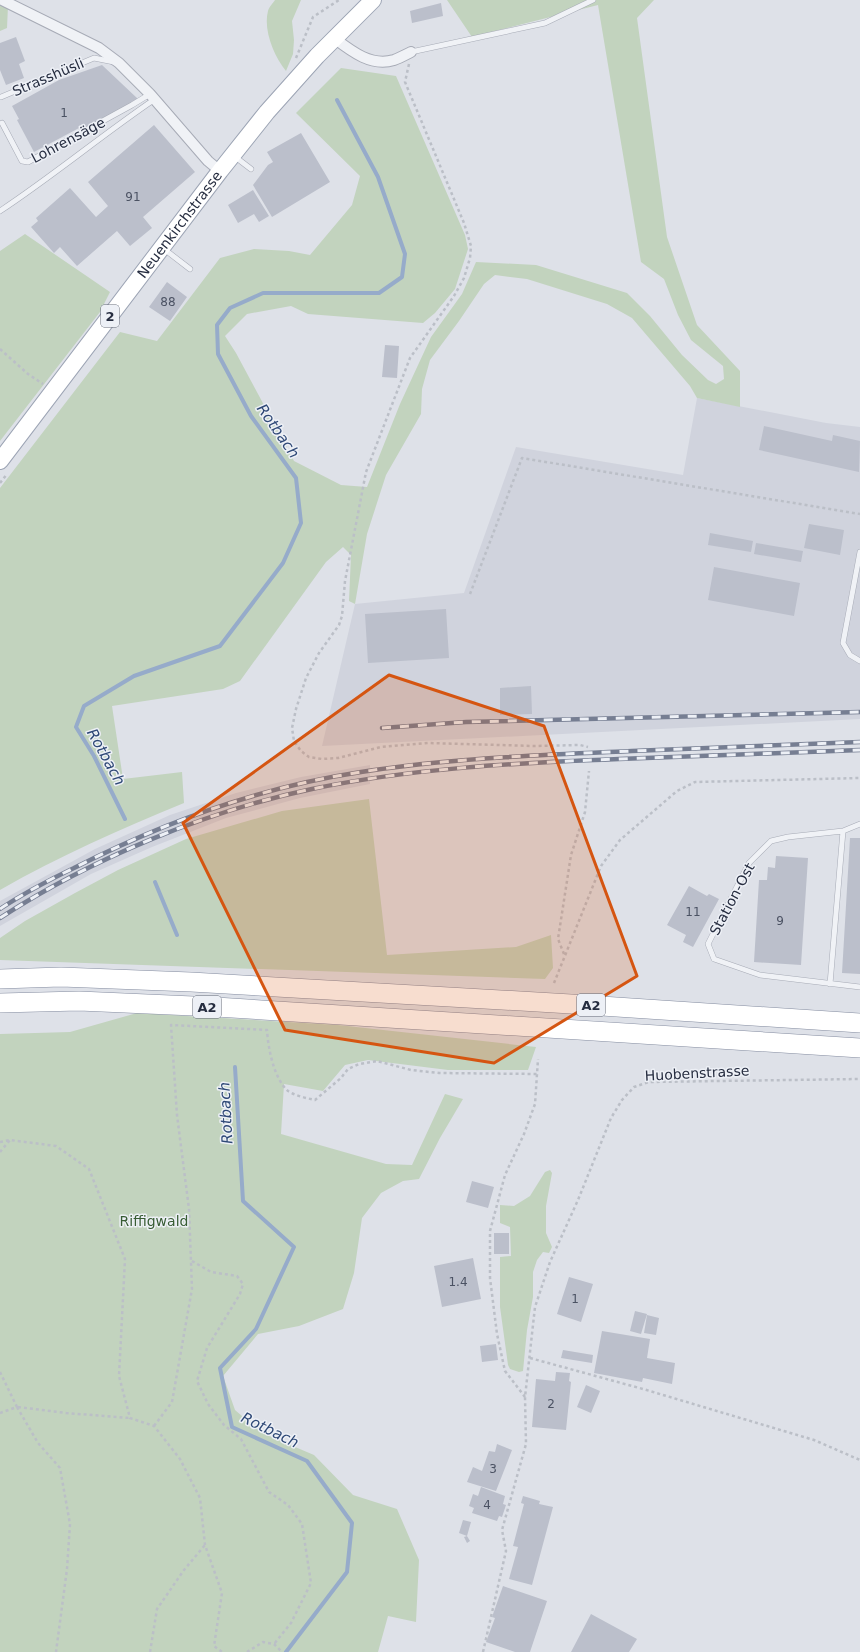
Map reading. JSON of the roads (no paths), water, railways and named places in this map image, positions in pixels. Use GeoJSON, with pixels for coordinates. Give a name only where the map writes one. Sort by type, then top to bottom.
{"type":"FeatureCollection","features":[{"type":"Feature","properties":{"kind":"highway","name":"A2"},"geometry":{"type":"LineString","coordinates":[[0,979],[62,977],[336,990],[860,1023]]}},
{"type":"Feature","properties":{"kind":"highway","name":"A2"},"geometry":{"type":"LineString","coordinates":[[0,1003],[79,1001],[335,1015],[860,1048]]}},
{"type":"Feature","properties":{"kind":"main road","name":"Neuenkirchstrasse"},"geometry":{"type":"LineString","coordinates":[[0,461],[220,171],[277,100],[334,38],[373,0]]}},
{"type":"Feature","properties":{"kind":"street"},"geometry":{"type":"LineString","coordinates":[[2,0],[99,48],[119,63],[153,96],[208,160],[220,171]]}},
{"type":"Feature","properties":{"kind":"street"},"geometry":{"type":"LineString","coordinates":[[334,38],[355,54],[367,59],[392,60],[411,52]]}},
{"type":"Feature","properties":{"kind":"lane"},"geometry":{"type":"LineString","coordinates":[[411,52],[546,24],[593,0]]}},
{"type":"Feature","properties":{"kind":"lane","name":"Strasshüsli"},"geometry":{"type":"LineString","coordinates":[[1,97],[94,58],[119,63]]}},
{"type":"Feature","properties":{"kind":"lane"},"geometry":{"type":"LineString","coordinates":[[0,211],[56,173],[153,96]]}},
{"type":"Feature","properties":{"kind":"lane","name":"Lohrensäge"},"geometry":{"type":"LineString","coordinates":[[2,123],[22,162],[28,162],[132,105],[153,96]]}},
{"type":"Feature","properties":{"kind":"lane"},"geometry":{"type":"LineString","coordinates":[[233,155],[251,169]]}},
{"type":"Feature","properties":{"kind":"lane"},"geometry":{"type":"LineString","coordinates":[[162,247],[190,269]]}},
{"type":"Feature","properties":{"kind":"lane"},"geometry":{"type":"LineString","coordinates":[[860,552],[853,598],[843,643],[850,655],[860,661]]}},
{"type":"Feature","properties":{"kind":"lane","name":"Station-Ost"},"geometry":{"type":"LineString","coordinates":[[860,824],[843,831],[788,837],[771,841],[749,863],[708,944],[714,959],[760,975],[860,988]]}},
{"type":"Feature","properties":{"kind":"lane"},"geometry":{"type":"LineString","coordinates":[[830,984],[843,831]]}},
{"type":"Feature","properties":{"kind":"waterway","name":"Rotbach"},"geometry":{"type":"LineString","coordinates":[[125,819],[94,756],[76,727],[84,706],[134,676],[220,646],[283,563],[301,523],[296,478],[251,416],[218,354],[217,325],[230,308],[263,293],[379,293],[402,277],[405,254],[378,177],[337,100]]}},
{"type":"Feature","properties":{"kind":"waterway","name":"Rotbach"},"geometry":{"type":"LineString","coordinates":[[155,882],[177,935]]}},
{"type":"Feature","properties":{"kind":"waterway","name":"Rotbach"},"geometry":{"type":"LineString","coordinates":[[235,1067],[243,1201],[294,1247],[256,1329],[220,1368],[232,1427],[307,1461],[352,1523],[347,1572],[286,1652]]}},
{"type":"Feature","properties":{"kind":"railway"},"geometry":{"type":"LineString","coordinates":[[382,728],[466,722],[860,712]]}},
{"type":"Feature","properties":{"kind":"railway"},"geometry":{"type":"LineString","coordinates":[[0,909],[27,892],[108,851],[178,821],[250,797],[324,779],[395,767],[463,760],[564,754],[860,742]]}},
{"type":"Feature","properties":{"kind":"railway"},"geometry":{"type":"LineString","coordinates":[[0,918],[35,896],[72,876],[150,840],[231,810],[272,798],[312,789],[426,771],[503,765],[860,750]]}},
{"type":"Feature","properties":{"kind":"park label","name":"Riffigwald"},"geometry":{"type":"Point","coordinates":[154,1221]}}]}
